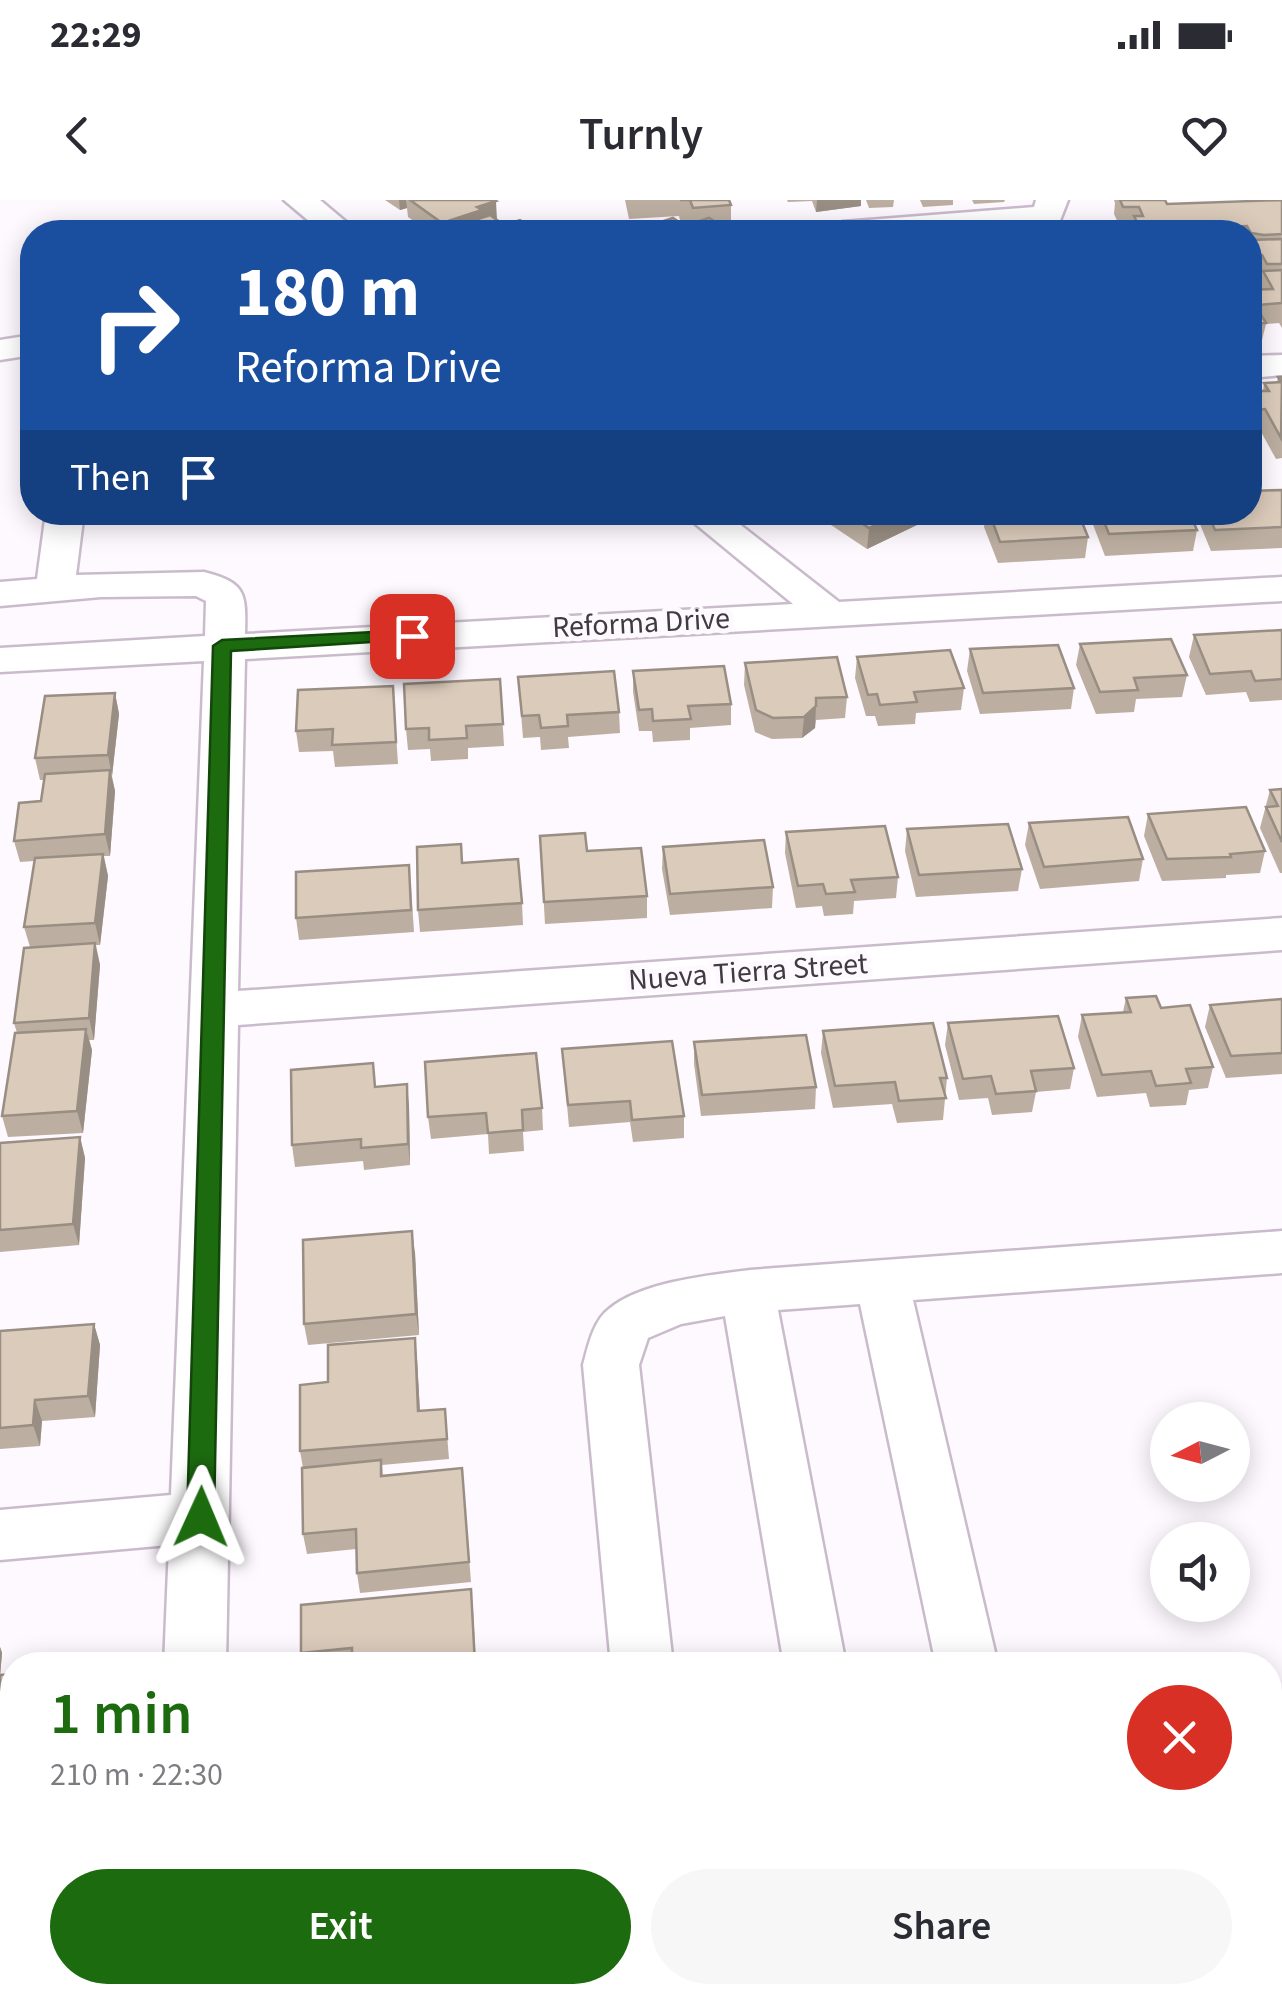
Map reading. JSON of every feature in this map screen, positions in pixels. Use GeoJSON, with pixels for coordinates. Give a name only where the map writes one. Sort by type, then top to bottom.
{"type":"FeatureCollection","features":[{"type":"Feature","properties":{"kind":"street"},"geometry":{"type":"LineString","coordinates":[[300,200],[326,220]]}},
{"type":"Feature","properties":{"kind":"street"},"geometry":{"type":"LineString","coordinates":[[997,220],[1048,216],[1052,200]]}},
{"type":"Feature","properties":{"kind":"street"},"geometry":{"type":"LineString","coordinates":[[55,590],[63,525]]}},
{"type":"Feature","properties":{"kind":"street"},"geometry":{"type":"LineString","coordinates":[[717,525],[829,613]]}},
{"type":"Feature","properties":{"kind":"street"},"geometry":{"type":"LineString","coordinates":[[0,594],[204,584],[226,596],[196,1652]]}},
{"type":"Feature","properties":{"kind":"street","name":"Reforma Drive"},"geometry":{"type":"LineString","coordinates":[[0,660],[1282,588]]}},
{"type":"Feature","properties":{"kind":"street","name":"Nueva Tierra Street"},"geometry":{"type":"LineString","coordinates":[[214,1010],[1282,934]]}},
{"type":"Feature","properties":{"kind":"street"},"geometry":{"type":"LineString","coordinates":[[641,1652],[611,1366],[620,1333],[628,1324],[683,1300],[882,1281],[1282,1252]]}},
{"type":"Feature","properties":{"kind":"street"},"geometry":{"type":"LineString","coordinates":[[882,1281],[964,1652]]}},
{"type":"Feature","properties":{"kind":"street"},"geometry":{"type":"LineString","coordinates":[[748,1294],[812,1652]]}},
{"type":"Feature","properties":{"kind":"street"},"geometry":{"type":"LineString","coordinates":[[0,1535],[201,1517]]}},
{"type":"Feature","properties":{"kind":"building"},"geometry":{"type":"Polygon","coordinates":[[[410,200],[496,201],[477,207],[482,210],[438,220],[410,200]]]}},
{"type":"Feature","properties":{"kind":"building"},"geometry":{"type":"Polygon","coordinates":[[[690,200],[729,200],[731,205],[693,208],[690,200]]]}},
{"type":"Feature","properties":{"kind":"building"},"geometry":{"type":"Polygon","coordinates":[[[1120,200],[1165,200],[1167,204],[1282,200],[1282,234],[1262,235],[1262,220],[1136,220],[1134,216],[1143,216],[1139,207],[1123,207],[1120,200]]]}},
{"type":"Feature","properties":{"kind":"building"},"geometry":{"type":"Polygon","coordinates":[[[1282,239],[1282,264],[1267,264],[1262,255],[1262,240],[1282,239]]]}},
{"type":"Feature","properties":{"kind":"building"},"geometry":{"type":"Polygon","coordinates":[[[1282,270],[1282,303],[1262,305],[1262,290],[1273,289],[1263,271],[1282,270]]]}},
{"type":"Feature","properties":{"kind":"building"},"geometry":{"type":"Polygon","coordinates":[[[1278,377],[1282,377],[1281,438],[1262,409],[1262,391],[1269,391],[1264,383],[1281,382],[1278,377]]]}},
{"type":"Feature","properties":{"kind":"building"},"geometry":{"type":"Polygon","coordinates":[[[1282,490],[1282,527],[1215,530],[1213,525],[1262,525],[1262,491],[1282,490]]]}},
{"type":"Feature","properties":{"kind":"building"},"geometry":{"type":"Polygon","coordinates":[[[994,525],[1083,525],[1088,537],[1000,542],[994,525]]]}},
{"type":"Feature","properties":{"kind":"building"},"geometry":{"type":"Polygon","coordinates":[[[1105,525],[1195,525],[1197,530],[1109,534],[1105,525]]]}},
{"type":"Feature","properties":{"kind":"building"},"geometry":{"type":"Polygon","coordinates":[[[1282,630],[1282,679],[1255,681],[1251,671],[1210,674],[1194,635],[1282,630]]]}},
{"type":"Feature","properties":{"kind":"building"},"geometry":{"type":"Polygon","coordinates":[[[1171,639],[1187,675],[1134,678],[1138,690],[1100,692],[1080,644],[1171,639]]]}},
{"type":"Feature","properties":{"kind":"building"},"geometry":{"type":"Polygon","coordinates":[[[1058,645],[1074,688],[983,693],[970,649],[1058,645]]]}},
{"type":"Feature","properties":{"kind":"building"},"geometry":{"type":"Polygon","coordinates":[[[950,650],[964,688],[914,692],[917,702],[880,705],[877,694],[868,695],[857,657],[950,650]]]}},
{"type":"Feature","properties":{"kind":"building"},"geometry":{"type":"Polygon","coordinates":[[[837,657],[847,697],[816,698],[816,706],[804,717],[773,718],[756,710],[745,663],[837,657]]]}},
{"type":"Feature","properties":{"kind":"building"},"geometry":{"type":"Polygon","coordinates":[[[724,666],[731,704],[688,706],[691,719],[653,721],[652,709],[639,710],[633,671],[724,666]]]}},
{"type":"Feature","properties":{"kind":"building"},"geometry":{"type":"Polygon","coordinates":[[[614,671],[619,712],[567,715],[568,726],[541,728],[539,715],[522,716],[518,677],[614,671]]]}},
{"type":"Feature","properties":{"kind":"building"},"geometry":{"type":"Polygon","coordinates":[[[500,679],[503,724],[466,726],[467,738],[429,740],[429,728],[406,729],[404,684],[500,679]]]}},
{"type":"Feature","properties":{"kind":"building"},"geometry":{"type":"Polygon","coordinates":[[[393,686],[396,742],[332,745],[333,729],[296,731],[298,690],[393,686]]]}},
{"type":"Feature","properties":{"kind":"building"},"geometry":{"type":"Polygon","coordinates":[[[115,693],[108,755],[35,758],[45,696],[115,693]]]}},
{"type":"Feature","properties":{"kind":"building"},"geometry":{"type":"Polygon","coordinates":[[[110,770],[105,834],[14,841],[19,803],[41,801],[45,774],[110,770]]]}},
{"type":"Feature","properties":{"kind":"building"},"geometry":{"type":"Polygon","coordinates":[[[1282,789],[1282,842],[1266,807],[1278,806],[1270,790],[1282,789]]]}},
{"type":"Feature","properties":{"kind":"building"},"geometry":{"type":"Polygon","coordinates":[[[1246,807],[1265,851],[1230,854],[1231,857],[1167,859],[1148,814],[1246,807]]]}},
{"type":"Feature","properties":{"kind":"building"},"geometry":{"type":"Polygon","coordinates":[[[1128,817],[1143,859],[1044,867],[1029,823],[1128,817]]]}},
{"type":"Feature","properties":{"kind":"building"},"geometry":{"type":"Polygon","coordinates":[[[1008,824],[1022,869],[919,875],[907,829],[1008,824]]]}},
{"type":"Feature","properties":{"kind":"building"},"geometry":{"type":"Polygon","coordinates":[[[885,826],[898,877],[851,880],[855,892],[826,894],[823,884],[798,886],[786,832],[885,826]]]}},
{"type":"Feature","properties":{"kind":"building"},"geometry":{"type":"Polygon","coordinates":[[[585,833],[587,851],[641,848],[647,896],[544,902],[540,836],[585,833]]]}},
{"type":"Feature","properties":{"kind":"building"},"geometry":{"type":"Polygon","coordinates":[[[764,840],[773,887],[670,894],[663,847],[764,840]]]}},
{"type":"Feature","properties":{"kind":"building"},"geometry":{"type":"Polygon","coordinates":[[[461,844],[462,863],[518,859],[522,903],[418,910],[417,847],[461,844]]]}},
{"type":"Feature","properties":{"kind":"building"},"geometry":{"type":"Polygon","coordinates":[[[103,854],[95,923],[24,927],[35,858],[103,854]]]}},
{"type":"Feature","properties":{"kind":"building"},"geometry":{"type":"Polygon","coordinates":[[[409,865],[411,910],[296,918],[296,872],[409,865]]]}},
{"type":"Feature","properties":{"kind":"building"},"geometry":{"type":"Polygon","coordinates":[[[95,943],[89,1018],[14,1023],[24,948],[95,943]]]}},
{"type":"Feature","properties":{"kind":"building"},"geometry":{"type":"Polygon","coordinates":[[[1156,996],[1161,1008],[1190,1005],[1213,1067],[1186,1069],[1191,1083],[1156,1086],[1151,1071],[1102,1075],[1082,1015],[1131,1012],[1126,998],[1156,996]]]}},
{"type":"Feature","properties":{"kind":"building"},"geometry":{"type":"Polygon","coordinates":[[[1282,999],[1282,1053],[1231,1056],[1210,1005],[1282,999]]]}},
{"type":"Feature","properties":{"kind":"building"},"geometry":{"type":"Polygon","coordinates":[[[1058,1016],[1074,1068],[1031,1071],[1036,1091],[996,1094],[991,1076],[963,1079],[948,1023],[1058,1016]]]}},
{"type":"Feature","properties":{"kind":"building"},"geometry":{"type":"Polygon","coordinates":[[[933,1023],[947,1078],[940,1078],[946,1098],[899,1101],[895,1082],[835,1086],[823,1031],[933,1023]]]}},
{"type":"Feature","properties":{"kind":"building"},"geometry":{"type":"Polygon","coordinates":[[[86,1029],[77,1111],[2,1116],[15,1033],[86,1029]]]}},
{"type":"Feature","properties":{"kind":"building"},"geometry":{"type":"Polygon","coordinates":[[[806,1035],[816,1087],[702,1095],[694,1042],[806,1035]]]}},
{"type":"Feature","properties":{"kind":"building"},"geometry":{"type":"Polygon","coordinates":[[[672,1041],[684,1116],[632,1120],[630,1101],[568,1105],[562,1049],[672,1041]]]}},
{"type":"Feature","properties":{"kind":"building"},"geometry":{"type":"Polygon","coordinates":[[[536,1053],[542,1108],[522,1110],[523,1130],[488,1133],[486,1113],[428,1117],[425,1062],[536,1053]]]}},
{"type":"Feature","properties":{"kind":"building"},"geometry":{"type":"Polygon","coordinates":[[[373,1063],[375,1087],[407,1084],[408,1144],[361,1148],[361,1139],[292,1145],[291,1070],[373,1063]]]}},
{"type":"Feature","properties":{"kind":"building"},"geometry":{"type":"Polygon","coordinates":[[[80,1137],[73,1224],[0,1230],[0,1143],[80,1137]]]}},
{"type":"Feature","properties":{"kind":"building"},"geometry":{"type":"Polygon","coordinates":[[[412,1231],[416,1314],[304,1324],[303,1240],[412,1231]]]}},
{"type":"Feature","properties":{"kind":"building"},"geometry":{"type":"Polygon","coordinates":[[[94,1324],[88,1396],[35,1400],[33,1425],[0,1428],[0,1331],[94,1324]]]}},
{"type":"Feature","properties":{"kind":"building"},"geometry":{"type":"Polygon","coordinates":[[[415,1338],[418,1411],[445,1409],[447,1439],[300,1451],[300,1385],[328,1382],[328,1345],[415,1338]]]}},
{"type":"Feature","properties":{"kind":"building"},"geometry":{"type":"Polygon","coordinates":[[[381,1460],[381,1476],[462,1468],[469,1562],[357,1573],[356,1529],[303,1534],[302,1468],[381,1460]]]}},
{"type":"Feature","properties":{"kind":"building"},"geometry":{"type":"Polygon","coordinates":[[[471,1589],[474,1652],[352,1652],[352,1648],[301,1652],[301,1605],[471,1589]]]}},
{"type":"Feature","properties":{"kind":"route"},"geometry":{"type":"LineString","coordinates":[[201,1517],[222,646],[412,636]]}}]}
